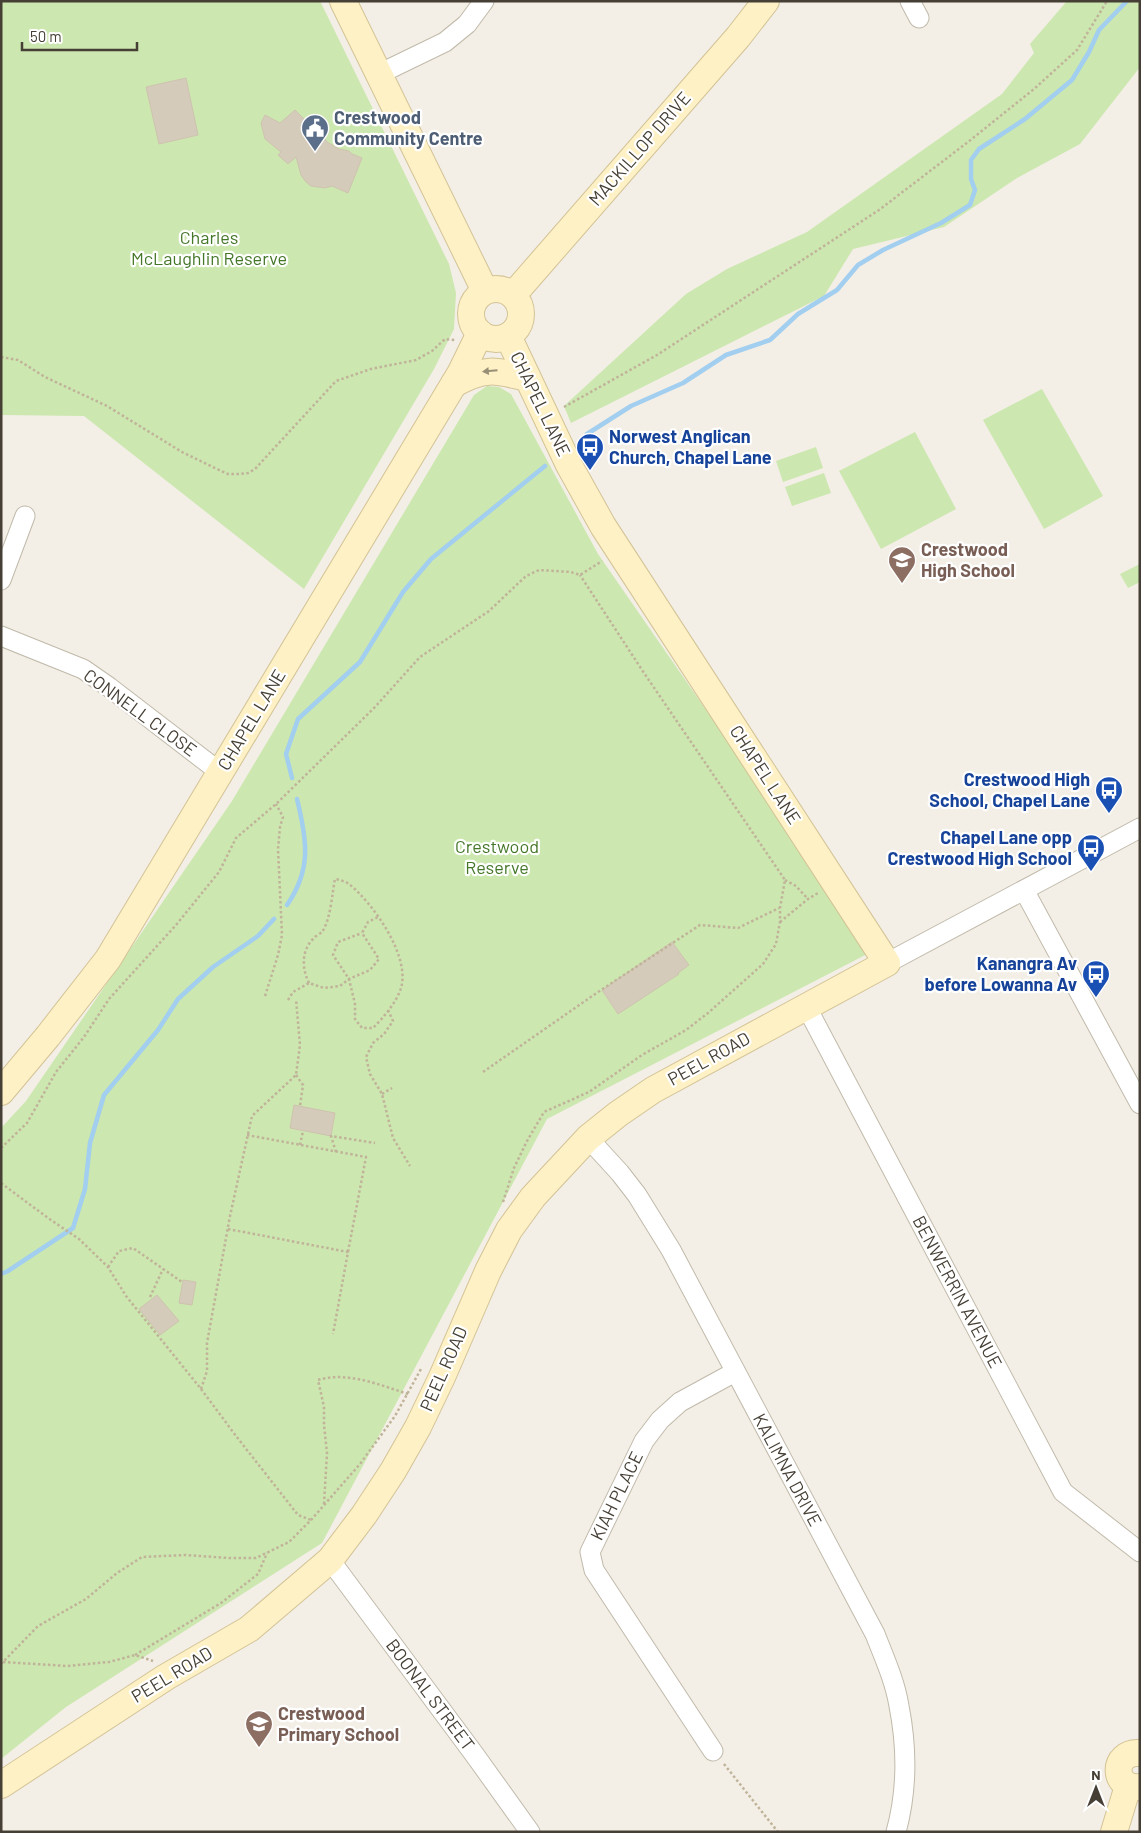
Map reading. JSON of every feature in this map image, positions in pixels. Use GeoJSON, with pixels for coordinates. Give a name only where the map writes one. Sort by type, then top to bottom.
{"type":"FeatureCollection","features":[{"type":"Feature","properties":{"kind":"street"},"geometry":{"type":"LineString","coordinates":[[344,1],[485,291]]}},
{"type":"Feature","properties":{"kind":"street"},"geometry":{"type":"LineString","coordinates":[[379,74],[445,42],[467,24],[484,1]]}},
{"type":"Feature","properties":{"kind":"street","name":"MACKILLOP DRIVE"},"geometry":{"type":"LineString","coordinates":[[513,295],[738,37],[766,1]]}},
{"type":"Feature","properties":{"kind":"street"},"geometry":{"type":"LineString","coordinates":[[496,289],[505,291],[513,295],[519,304],[520,318],[514,332],[508,336],[477,340],[471,311],[478,297],[485,291],[496,289]]}},
{"type":"Feature","properties":{"kind":"street","name":"CHAPEL LANE"},"geometry":{"type":"LineString","coordinates":[[508,336],[569,465],[592,508],[887,963]]}},
{"type":"Feature","properties":{"kind":"street","name":"CHAPEL LANE"},"geometry":{"type":"LineString","coordinates":[[1,1092],[48,1036],[108,959],[454,384],[477,340]]}},
{"type":"Feature","properties":{"kind":"street"},"geometry":{"type":"LineString","coordinates":[[454,384],[482,372],[497,370],[527,378]]}},
{"type":"Feature","properties":{"kind":"street"},"geometry":{"type":"LineString","coordinates":[[1,580],[25,516]]}},
{"type":"Feature","properties":{"kind":"street","name":"CONNELL CLOSE"},"geometry":{"type":"LineString","coordinates":[[1,636],[83,669],[110,687],[221,773]]}},
{"type":"Feature","properties":{"kind":"street"},"geometry":{"type":"LineString","coordinates":[[887,963],[1140,828]]}},
{"type":"Feature","properties":{"kind":"street"},"geometry":{"type":"LineString","coordinates":[[1024,890],[1140,1104]]}},
{"type":"Feature","properties":{"kind":"street","name":"PEEL ROAD"},"geometry":{"type":"LineString","coordinates":[[1,1785],[166,1677],[249,1629],[330,1560],[369,1508],[418,1427],[488,1271],[509,1230],[533,1197],[588,1138],[653,1090],[887,963]]}},
{"type":"Feature","properties":{"kind":"street","name":"BENWERRIN AVENUE"},"geometry":{"type":"LineString","coordinates":[[806,1006],[1063,1492],[1140,1552]]}},
{"type":"Feature","properties":{"kind":"street","name":"KALIMNA DRIVE"},"geometry":{"type":"LineString","coordinates":[[588,1138],[620,1173],[649,1214],[671,1250],[875,1634],[889,1670],[899,1705],[905,1745],[904,1784],[896,1832]]}},
{"type":"Feature","properties":{"kind":"street","name":"KIAH PLACE"},"geometry":{"type":"LineString","coordinates":[[713,1751],[594,1570],[590,1552],[644,1441],[660,1420],[680,1402],[735,1372]]}},
{"type":"Feature","properties":{"kind":"street","name":"BOONAL STREET"},"geometry":{"type":"LineString","coordinates":[[330,1560],[530,1832]]}},
{"type":"Feature","properties":{"kind":"street"},"geometry":{"type":"LineString","coordinates":[[1114,1832],[1134,1787],[1122,1782],[1119,1776],[1119,1766],[1125,1756],[1139,1752]]}},
{"type":"Feature","properties":{"kind":"path"},"geometry":{"type":"LineString","coordinates":[[562,409],[657,356],[879,210],[1034,89],[1077,50],[1107,1]]}},
{"type":"Feature","properties":{"kind":"path"},"geometry":{"type":"LineString","coordinates":[[1,357],[18,360],[46,377],[107,406],[182,452],[207,465],[228,474],[240,474],[248,473],[254,469],[336,381],[371,369],[416,360],[432,351],[445,339],[477,340]]}},
{"type":"Feature","properties":{"kind":"path"},"geometry":{"type":"LineString","coordinates":[[580,575],[619,551]]}},
{"type":"Feature","properties":{"kind":"path"},"geometry":{"type":"LineString","coordinates":[[1,1148],[27,1123],[56,1072],[84,1037],[109,999],[176,925],[219,872],[236,838],[276,804],[375,707],[420,657],[489,611],[526,576],[539,570],[570,572],[580,575],[644,673],[785,880],[796,886],[808,900]]}},
{"type":"Feature","properties":{"kind":"path"},"geometry":{"type":"LineString","coordinates":[[265,996],[278,955],[282,935],[278,850],[283,817],[276,804]]}},
{"type":"Feature","properties":{"kind":"path"},"geometry":{"type":"LineString","coordinates":[[362,933],[379,959],[370,970],[349,979],[340,986],[324,988],[309,982],[304,972],[304,957],[311,941],[322,931],[333,897],[335,878],[348,882],[379,917],[393,941],[402,968],[401,990],[373,1028],[362,1028],[355,1019],[355,1004],[349,979],[333,955],[338,942],[362,933],[368,922],[379,917]]}},
{"type":"Feature","properties":{"kind":"path"},"geometry":{"type":"LineString","coordinates":[[502,1205],[514,1168],[544,1112],[589,1092],[642,1055],[686,1030],[763,964],[776,944],[785,880]]}},
{"type":"Feature","properties":{"kind":"path"},"geometry":{"type":"LineString","coordinates":[[780,922],[821,890]]}},
{"type":"Feature","properties":{"kind":"path"},"geometry":{"type":"LineString","coordinates":[[483,1072],[598,992],[700,925],[738,928],[780,908]]}},
{"type":"Feature","properties":{"kind":"path"},"geometry":{"type":"LineString","coordinates":[[288,1000],[292,992],[309,982]]}},
{"type":"Feature","properties":{"kind":"path"},"geometry":{"type":"LineString","coordinates":[[201,1389],[206,1371],[206,1343],[252,1116],[296,1076],[300,1045],[296,999]]}},
{"type":"Feature","properties":{"kind":"path"},"geometry":{"type":"LineString","coordinates":[[388,1010],[393,1021],[384,1034],[373,1043],[366,1057],[370,1074],[382,1094],[393,1138],[410,1166]]}},
{"type":"Feature","properties":{"kind":"path"},"geometry":{"type":"LineString","coordinates":[[296,1076],[303,1085],[300,1106]]}},
{"type":"Feature","properties":{"kind":"path"},"geometry":{"type":"LineString","coordinates":[[382,1094],[392,1088]]}},
{"type":"Feature","properties":{"kind":"path"},"geometry":{"type":"LineString","coordinates":[[300,1145],[302,1131]]}},
{"type":"Feature","properties":{"kind":"path"},"geometry":{"type":"LineString","coordinates":[[248,1135],[366,1157],[333,1334]]}},
{"type":"Feature","properties":{"kind":"path"},"geometry":{"type":"LineString","coordinates":[[336,1152],[331,1136],[375,1143]]}},
{"type":"Feature","properties":{"kind":"path"},"geometry":{"type":"LineString","coordinates":[[1,1183],[78,1238],[108,1267],[126,1296],[201,1389],[298,1515],[311,1520]]}},
{"type":"Feature","properties":{"kind":"path"},"geometry":{"type":"LineString","coordinates":[[228,1229],[348,1252]]}},
{"type":"Feature","properties":{"kind":"path"},"geometry":{"type":"LineString","coordinates":[[108,1267],[119,1251],[133,1248],[182,1282]]}},
{"type":"Feature","properties":{"kind":"path"},"geometry":{"type":"LineString","coordinates":[[150,1297],[163,1269]]}},
{"type":"Feature","properties":{"kind":"path"},"geometry":{"type":"LineString","coordinates":[[2,1663],[38,1626],[86,1598],[117,1573],[142,1557],[184,1555],[256,1558],[289,1542],[324,1506],[360,1464],[395,1416],[425,1362]]}},
{"type":"Feature","properties":{"kind":"path"},"geometry":{"type":"LineString","coordinates":[[324,1506],[327,1453],[324,1407],[318,1380],[329,1376],[351,1378],[408,1394]]}},
{"type":"Feature","properties":{"kind":"path"},"geometry":{"type":"LineString","coordinates":[[2,1663],[67,1666],[110,1662],[135,1655],[221,1603],[258,1574],[267,1553]]}},
{"type":"Feature","properties":{"kind":"path"},"geometry":{"type":"LineString","coordinates":[[135,1655],[159,1662],[166,1677]]}},
{"type":"Feature","properties":{"kind":"path"},"geometry":{"type":"LineString","coordinates":[[713,1751],[778,1832]]}},
{"type":"Feature","properties":{"kind":"green space","name":"Charles McLaughlin Reserve"},"geometry":{"type":"Polygon","coordinates":[[[1,1],[320,1],[449,264],[456,293],[454,329],[434,369],[304,589],[84,416],[1,415],[1,1]]]}},
{"type":"Feature","properties":{"kind":"green space"},"geometry":{"type":"Polygon","coordinates":[[[1067,1],[1140,1],[1140,67],[1080,144],[1017,178],[944,227],[853,249],[824,296],[571,423],[564,406],[686,294],[727,269],[807,232],[1002,94],[1034,53],[1030,44],[1067,1]]]}},
{"type":"Feature","properties":{"kind":"green space","name":"Crestwood Reserve"},"geometry":{"type":"Polygon","coordinates":[[[487,386],[499,387],[511,394],[598,554],[873,951],[547,1119],[322,1543],[66,1707],[1,1759],[1,1128],[26,1101],[232,801],[474,395],[487,386]]]}},
{"type":"Feature","properties":{"kind":"green space"},"geometry":{"type":"Polygon","coordinates":[[[1042,389],[1103,496],[1044,529],[983,420],[1042,389]]]}},
{"type":"Feature","properties":{"kind":"green space"},"geometry":{"type":"Polygon","coordinates":[[[915,432],[956,509],[881,549],[839,471],[915,432]]]}},
{"type":"Feature","properties":{"kind":"green space"},"geometry":{"type":"Polygon","coordinates":[[[816,447],[823,468],[783,482],[776,461],[816,447]]]}},
{"type":"Feature","properties":{"kind":"green space"},"geometry":{"type":"Polygon","coordinates":[[[824,473],[831,493],[792,506],[785,487],[824,473]]]}},
{"type":"Feature","properties":{"kind":"green space"},"geometry":{"type":"Polygon","coordinates":[[[1140,564],[1140,582],[1128,588],[1120,574],[1140,564]]]}},
{"type":"Feature","properties":{"kind":"building"},"geometry":{"type":"Polygon","coordinates":[[[186,78],[198,135],[159,144],[146,87],[186,78]]]}},
{"type":"Feature","properties":{"kind":"building","name":"Crestwood Community Centre"},"geometry":{"type":"Polygon","coordinates":[[[295,110],[308,123],[309,129],[327,142],[362,158],[348,193],[332,186],[325,188],[311,186],[301,175],[296,157],[288,164],[278,155],[281,152],[265,139],[261,123],[265,115],[280,123],[295,110]]]}},
{"type":"Feature","properties":{"kind":"building"},"geometry":{"type":"Polygon","coordinates":[[[672,942],[689,965],[679,974],[618,1014],[602,990],[672,942]]]}},
{"type":"Feature","properties":{"kind":"building"},"geometry":{"type":"Polygon","coordinates":[[[294,1105],[335,1113],[331,1136],[290,1128],[294,1105]]]}},
{"type":"Feature","properties":{"kind":"building"},"geometry":{"type":"Polygon","coordinates":[[[183,1280],[196,1282],[192,1305],[179,1303],[183,1280]]]}},
{"type":"Feature","properties":{"kind":"building"},"geometry":{"type":"Polygon","coordinates":[[[157,1295],[179,1321],[160,1335],[139,1309],[157,1295]]]}},
{"type":"Feature","properties":{"kind":"waterway"},"geometry":{"type":"LineString","coordinates":[[587,434],[631,406],[683,383],[726,355],[770,340],[798,314],[837,290],[858,265],[883,250],[941,223],[970,205],[975,190],[971,179],[971,160],[979,149],[1025,119],[1072,80],[1089,52],[1099,30],[1127,1]]}},
{"type":"Feature","properties":{"kind":"waterway"},"geometry":{"type":"LineString","coordinates":[[292,778],[286,754],[298,719],[360,662],[403,592],[431,559],[545,466]]}},
{"type":"Feature","properties":{"kind":"waterway"},"geometry":{"type":"LineString","coordinates":[[287,905],[301,879],[304,866],[305,841],[297,799]]}},
{"type":"Feature","properties":{"kind":"waterway"},"geometry":{"type":"LineString","coordinates":[[1,1274],[73,1228],[85,1189],[90,1143],[104,1095],[158,1030],[178,999],[213,967],[258,936],[274,919]]}},
{"type":"Feature","properties":{"kind":"place","name":"Crestwood Community Centre"},"geometry":{"type":"Point","coordinates":[315,152]}},
{"type":"Feature","properties":{"kind":"place","name":"Norwest Anglican Church, Chapel Lane"},"geometry":{"type":"Point","coordinates":[590,471]}},
{"type":"Feature","properties":{"kind":"place","name":"Crestwood High School"},"geometry":{"type":"Point","coordinates":[902,584]}},
{"type":"Feature","properties":{"kind":"place","name":"Crestwood High School, Chapel Lane"},"geometry":{"type":"Point","coordinates":[1109,814]}},
{"type":"Feature","properties":{"kind":"place","name":"Chapel Lane opp Crestwood High School"},"geometry":{"type":"Point","coordinates":[1091,872]}},
{"type":"Feature","properties":{"kind":"place","name":"Kanangra Av before Lowanna Av"},"geometry":{"type":"Point","coordinates":[1096,998]}},
{"type":"Feature","properties":{"kind":"place","name":"Crestwood Primary School"},"geometry":{"type":"Point","coordinates":[259,1748]}}]}
